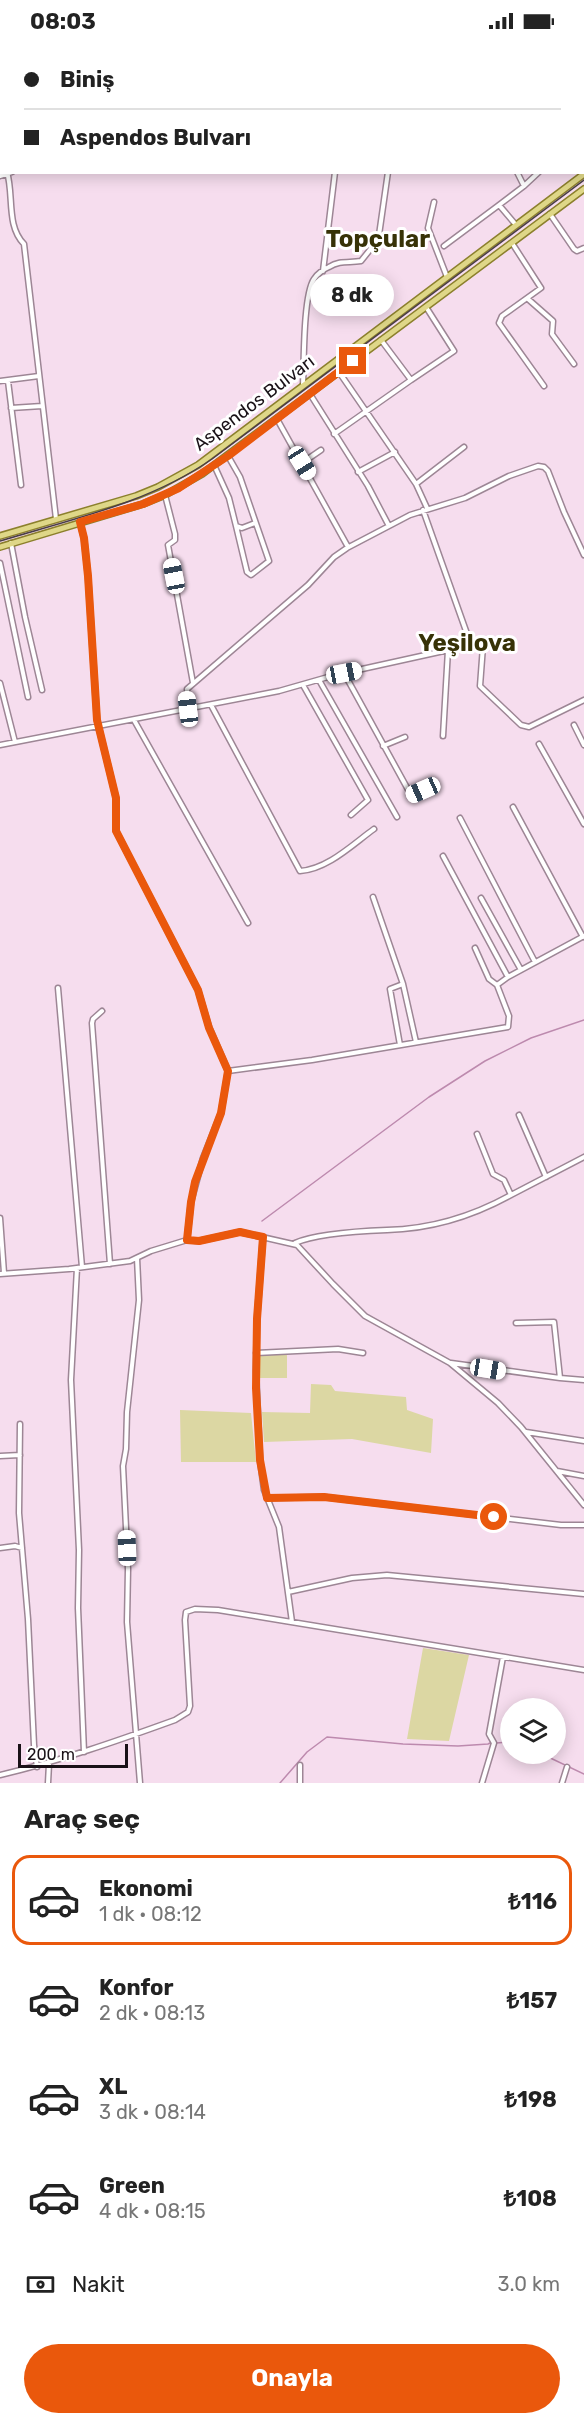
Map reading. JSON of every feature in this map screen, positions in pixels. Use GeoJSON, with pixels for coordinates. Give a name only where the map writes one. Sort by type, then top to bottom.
{"type":"FeatureCollection","features":[{"type":"Feature","properties":{"kind":"main road","name":"Aspendos Bulvarı"},"geometry":{"type":"LineString","coordinates":[[0,536],[136,496],[180,475],[217,451],[584,174]]}},
{"type":"Feature","properties":{"kind":"main road","name":"Aspendos Bulvarı"},"geometry":{"type":"LineString","coordinates":[[0,547],[165,495],[214,465],[584,189]]}},
{"type":"Feature","properties":{"kind":"street"},"geometry":{"type":"LineString","coordinates":[[9,174],[16,237],[24,244],[56,519]]}},
{"type":"Feature","properties":{"kind":"street"},"geometry":{"type":"LineString","coordinates":[[323,271],[335,174]]}},
{"type":"Feature","properties":{"kind":"street"},"geometry":{"type":"LineString","coordinates":[[303,386],[308,299],[315,277],[345,261],[360,261],[377,241],[388,174]]}},
{"type":"Feature","properties":{"kind":"street"},"geometry":{"type":"LineString","coordinates":[[518,174],[524,186]]}},
{"type":"Feature","properties":{"kind":"street"},"geometry":{"type":"LineString","coordinates":[[444,246],[537,174]]}},
{"type":"Feature","properties":{"kind":"street"},"geometry":{"type":"LineString","coordinates":[[434,202],[428,228],[447,278]]}},
{"type":"Feature","properties":{"kind":"street"},"geometry":{"type":"LineString","coordinates":[[499,205],[517,225]]}},
{"type":"Feature","properties":{"kind":"street"},"geometry":{"type":"LineString","coordinates":[[550,214],[574,249],[584,248]]}},
{"type":"Feature","properties":{"kind":"street"},"geometry":{"type":"LineString","coordinates":[[512,243],[541,288],[502,316],[499,323],[544,386]]}},
{"type":"Feature","properties":{"kind":"street"},"geometry":{"type":"LineString","coordinates":[[528,298],[553,321],[552,334],[574,364]]}},
{"type":"Feature","properties":{"kind":"street"},"geometry":{"type":"LineString","coordinates":[[334,434],[454,351],[426,307]]}},
{"type":"Feature","properties":{"kind":"street"},"geometry":{"type":"LineString","coordinates":[[381,340],[411,380]]}},
{"type":"Feature","properties":{"kind":"street"},"geometry":{"type":"LineString","coordinates":[[339,372],[416,484],[471,645]]}},
{"type":"Feature","properties":{"kind":"street"},"geometry":{"type":"LineString","coordinates":[[0,381],[39,376]]}},
{"type":"Feature","properties":{"kind":"street"},"geometry":{"type":"LineString","coordinates":[[8,381],[21,485]]}},
{"type":"Feature","properties":{"kind":"street"},"geometry":{"type":"LineString","coordinates":[[310,394],[388,526]]}},
{"type":"Feature","properties":{"kind":"street"},"geometry":{"type":"LineString","coordinates":[[11,408],[42,406]]}},
{"type":"Feature","properties":{"kind":"street"},"geometry":{"type":"LineString","coordinates":[[277,418],[348,547]]}},
{"type":"Feature","properties":{"kind":"street"},"geometry":{"type":"LineString","coordinates":[[416,484],[464,447]]}},
{"type":"Feature","properties":{"kind":"street"},"geometry":{"type":"LineString","coordinates":[[302,463],[321,450]]}},
{"type":"Feature","properties":{"kind":"street"},"geometry":{"type":"LineString","coordinates":[[358,472],[395,452]]}},
{"type":"Feature","properties":{"kind":"street"},"geometry":{"type":"LineString","coordinates":[[214,465],[229,498],[247,573],[251,575],[268,561],[240,477],[228,456]]}},
{"type":"Feature","properties":{"kind":"street"},"geometry":{"type":"LineString","coordinates":[[188,709],[187,690],[194,682],[221,662],[308,585],[334,557],[388,526],[425,509],[465,498],[509,476],[538,466],[544,467],[551,477],[584,555]]}},
{"type":"Feature","properties":{"kind":"street"},"geometry":{"type":"LineString","coordinates":[[165,495],[175,534],[175,540],[168,545],[194,682]]}},
{"type":"Feature","properties":{"kind":"street"},"geometry":{"type":"LineString","coordinates":[[80,522],[88,576],[98,725],[116,798],[116,831],[198,990],[209,1028],[228,1071],[221,1113],[195,1182],[187,1240]]}},
{"type":"Feature","properties":{"kind":"street"},"geometry":{"type":"LineString","coordinates":[[236,526],[242,528],[255,523]]}},
{"type":"Feature","properties":{"kind":"street"},"geometry":{"type":"LineString","coordinates":[[11,543],[42,690]]}},
{"type":"Feature","properties":{"kind":"street"},"geometry":{"type":"LineString","coordinates":[[0,563],[28,697]]}},
{"type":"Feature","properties":{"kind":"street"},"geometry":{"type":"LineString","coordinates":[[0,745],[211,705],[471,645],[483,646],[480,686],[521,726],[528,727],[584,700]]}},
{"type":"Feature","properties":{"kind":"street"},"geometry":{"type":"LineString","coordinates":[[443,736],[448,650]]}},
{"type":"Feature","properties":{"kind":"street"},"geometry":{"type":"LineString","coordinates":[[344,673],[411,795],[423,790]]}},
{"type":"Feature","properties":{"kind":"street"},"geometry":{"type":"LineString","coordinates":[[319,680],[397,817]]}},
{"type":"Feature","properties":{"kind":"street"},"geometry":{"type":"LineString","coordinates":[[0,682],[15,742]]}},
{"type":"Feature","properties":{"kind":"street"},"geometry":{"type":"LineString","coordinates":[[303,685],[368,800],[351,815]]}},
{"type":"Feature","properties":{"kind":"street"},"geometry":{"type":"LineString","coordinates":[[211,705],[300,871],[342,854],[374,829]]}},
{"type":"Feature","properties":{"kind":"street"},"geometry":{"type":"LineString","coordinates":[[134,720],[248,923]]}},
{"type":"Feature","properties":{"kind":"street"},"geometry":{"type":"LineString","coordinates":[[574,725],[584,745]]}},
{"type":"Feature","properties":{"kind":"street"},"geometry":{"type":"LineString","coordinates":[[383,746],[405,737]]}},
{"type":"Feature","properties":{"kind":"street"},"geometry":{"type":"LineString","coordinates":[[538,744],[584,824]]}},
{"type":"Feature","properties":{"kind":"street"},"geometry":{"type":"LineString","coordinates":[[497,985],[583,937],[513,807]]}},
{"type":"Feature","properties":{"kind":"street"},"geometry":{"type":"LineString","coordinates":[[460,818],[535,962]]}},
{"type":"Feature","properties":{"kind":"street"},"geometry":{"type":"LineString","coordinates":[[443,856],[508,977]]}},
{"type":"Feature","properties":{"kind":"street"},"geometry":{"type":"LineString","coordinates":[[373,897],[403,984],[416,1042]]}},
{"type":"Feature","properties":{"kind":"street"},"geometry":{"type":"LineString","coordinates":[[481,898],[521,970]]}},
{"type":"Feature","properties":{"kind":"street"},"geometry":{"type":"LineString","coordinates":[[228,1071],[300,1062],[508,1027],[509,1016],[497,985],[489,979],[474,948]]}},
{"type":"Feature","properties":{"kind":"street"},"geometry":{"type":"LineString","coordinates":[[400,1045],[390,989],[403,984]]}},
{"type":"Feature","properties":{"kind":"street"},"geometry":{"type":"LineString","coordinates":[[58,988],[80,1268],[71,1380],[79,1551],[78,1608],[84,1752]]}},
{"type":"Feature","properties":{"kind":"street"},"geometry":{"type":"LineString","coordinates":[[102,1011],[92,1023],[110,1264]]}},
{"type":"Feature","properties":{"kind":"street"},"geometry":{"type":"LineString","coordinates":[[519,1115],[546,1177]]}},
{"type":"Feature","properties":{"kind":"street"},"geometry":{"type":"LineString","coordinates":[[477,1134],[493,1174],[504,1180],[512,1195]]}},
{"type":"Feature","properties":{"kind":"street"},"geometry":{"type":"LineString","coordinates":[[294,1244],[344,1234],[442,1223],[492,1206],[584,1157]]}},
{"type":"Feature","properties":{"kind":"street"},"geometry":{"type":"LineString","coordinates":[[0,1218],[2,1274],[80,1268],[130,1261],[187,1240],[199,1241],[240,1232],[294,1244],[305,1251],[333,1284],[365,1316],[450,1363],[498,1403],[525,1432],[584,1505]]}},
{"type":"Feature","properties":{"kind":"street"},"geometry":{"type":"LineString","coordinates":[[263,1237],[256,1353],[260,1460],[267,1498],[279,1527],[292,1622]]}},
{"type":"Feature","properties":{"kind":"street"},"geometry":{"type":"LineString","coordinates":[[137,1258],[139,1300],[123,1466],[128,1569],[127,1622],[140,1783]]}},
{"type":"Feature","properties":{"kind":"street"},"geometry":{"type":"LineString","coordinates":[[516,1323],[548,1320],[554,1322],[560,1378]]}},
{"type":"Feature","properties":{"kind":"street"},"geometry":{"type":"LineString","coordinates":[[256,1353],[338,1349],[363,1353]]}},
{"type":"Feature","properties":{"kind":"street"},"geometry":{"type":"LineString","coordinates":[[450,1363],[584,1380]]}},
{"type":"Feature","properties":{"kind":"street"},"geometry":{"type":"LineString","coordinates":[[20,1424],[19,1513],[37,1767]]}},
{"type":"Feature","properties":{"kind":"street"},"geometry":{"type":"LineString","coordinates":[[525,1432],[584,1441]]}},
{"type":"Feature","properties":{"kind":"street"},"geometry":{"type":"LineString","coordinates":[[0,1456],[20,1455]]}},
{"type":"Feature","properties":{"kind":"street"},"geometry":{"type":"LineString","coordinates":[[557,1471],[584,1476]]}},
{"type":"Feature","properties":{"kind":"street"},"geometry":{"type":"LineString","coordinates":[[267,1498],[324,1497],[561,1525],[584,1525]]}},
{"type":"Feature","properties":{"kind":"street"},"geometry":{"type":"LineString","coordinates":[[0,1548],[15,1546],[22,1548]]}},
{"type":"Feature","properties":{"kind":"street"},"geometry":{"type":"LineString","coordinates":[[288,1592],[352,1578],[387,1575],[584,1594]]}},
{"type":"Feature","properties":{"kind":"street"},"geometry":{"type":"LineString","coordinates":[[0,1775],[49,1764],[136,1734],[189,1712],[186,1612],[202,1608],[584,1670]]}},
{"type":"Feature","properties":{"kind":"street"},"geometry":{"type":"LineString","coordinates":[[483,1783],[493,1741],[489,1734],[503,1657]]}},
{"type":"Feature","properties":{"kind":"street"},"geometry":{"type":"LineString","coordinates":[[48,1783],[49,1764]]}},
{"type":"Feature","properties":{"kind":"street"},"geometry":{"type":"LineString","coordinates":[[300,1765],[300,1783]]}},
{"type":"Feature","properties":{"kind":"street"},"geometry":{"type":"LineString","coordinates":[[562,1783],[567,1767]]}},
{"type":"Feature","properties":{"kind":"shaded area"},"geometry":{"type":"Polygon","coordinates":[[[259,1355],[287,1355],[287,1378],[259,1378],[259,1355]]]}},
{"type":"Feature","properties":{"kind":"shaded area"},"geometry":{"type":"Polygon","coordinates":[[[311,1384],[331,1385],[335,1391],[406,1397],[407,1410],[433,1419],[431,1453],[352,1439],[264,1442],[262,1412],[310,1413],[311,1384]]]}},
{"type":"Feature","properties":{"kind":"shaded area"},"geometry":{"type":"Polygon","coordinates":[[[180,1410],[251,1413],[256,1462],[181,1462],[180,1410]]]}},
{"type":"Feature","properties":{"kind":"shaded area"},"geometry":{"type":"Polygon","coordinates":[[[423,1648],[469,1655],[449,1741],[407,1739],[423,1648]]]}},
{"type":"Feature","properties":{"kind":"waterway"},"geometry":{"type":"LineString","coordinates":[[262,1221],[429,1097],[485,1061],[531,1038],[584,1020]]}},
{"type":"Feature","properties":{"kind":"waterway"},"geometry":{"type":"LineString","coordinates":[[280,1783],[307,1752],[327,1737],[458,1746],[492,1742]]}},
{"type":"Feature","properties":{"kind":"waterway"},"geometry":{"type":"LineString","coordinates":[[496,1743],[500,1743]]}},
{"type":"Feature","properties":{"kind":"waterway"},"geometry":{"type":"LineString","coordinates":[[563,1764],[584,1774]]}},
{"type":"Feature","properties":{"kind":"tram line"},"geometry":{"type":"LineString","coordinates":[[0,541],[109,508],[188,474],[212,459],[584,180]]}},
{"type":"Feature","properties":{"kind":"district","name":"Topçular"},"geometry":{"type":"Point","coordinates":[378,239]}},
{"type":"Feature","properties":{"kind":"district","name":"Yeşilova"},"geometry":{"type":"Point","coordinates":[467,643]}},
{"type":"Feature","properties":{"kind":"route"},"geometry":{"type":"LineString","coordinates":[[353,361],[228,456],[179,488],[143,504],[80,522],[88,576],[97,720],[116,798],[116,831],[198,990],[209,1028],[228,1071],[221,1113],[195,1182],[187,1240],[199,1241],[240,1232],[263,1237],[257,1319],[256,1388],[260,1460],[267,1498],[324,1497],[494,1517]]}}]}
